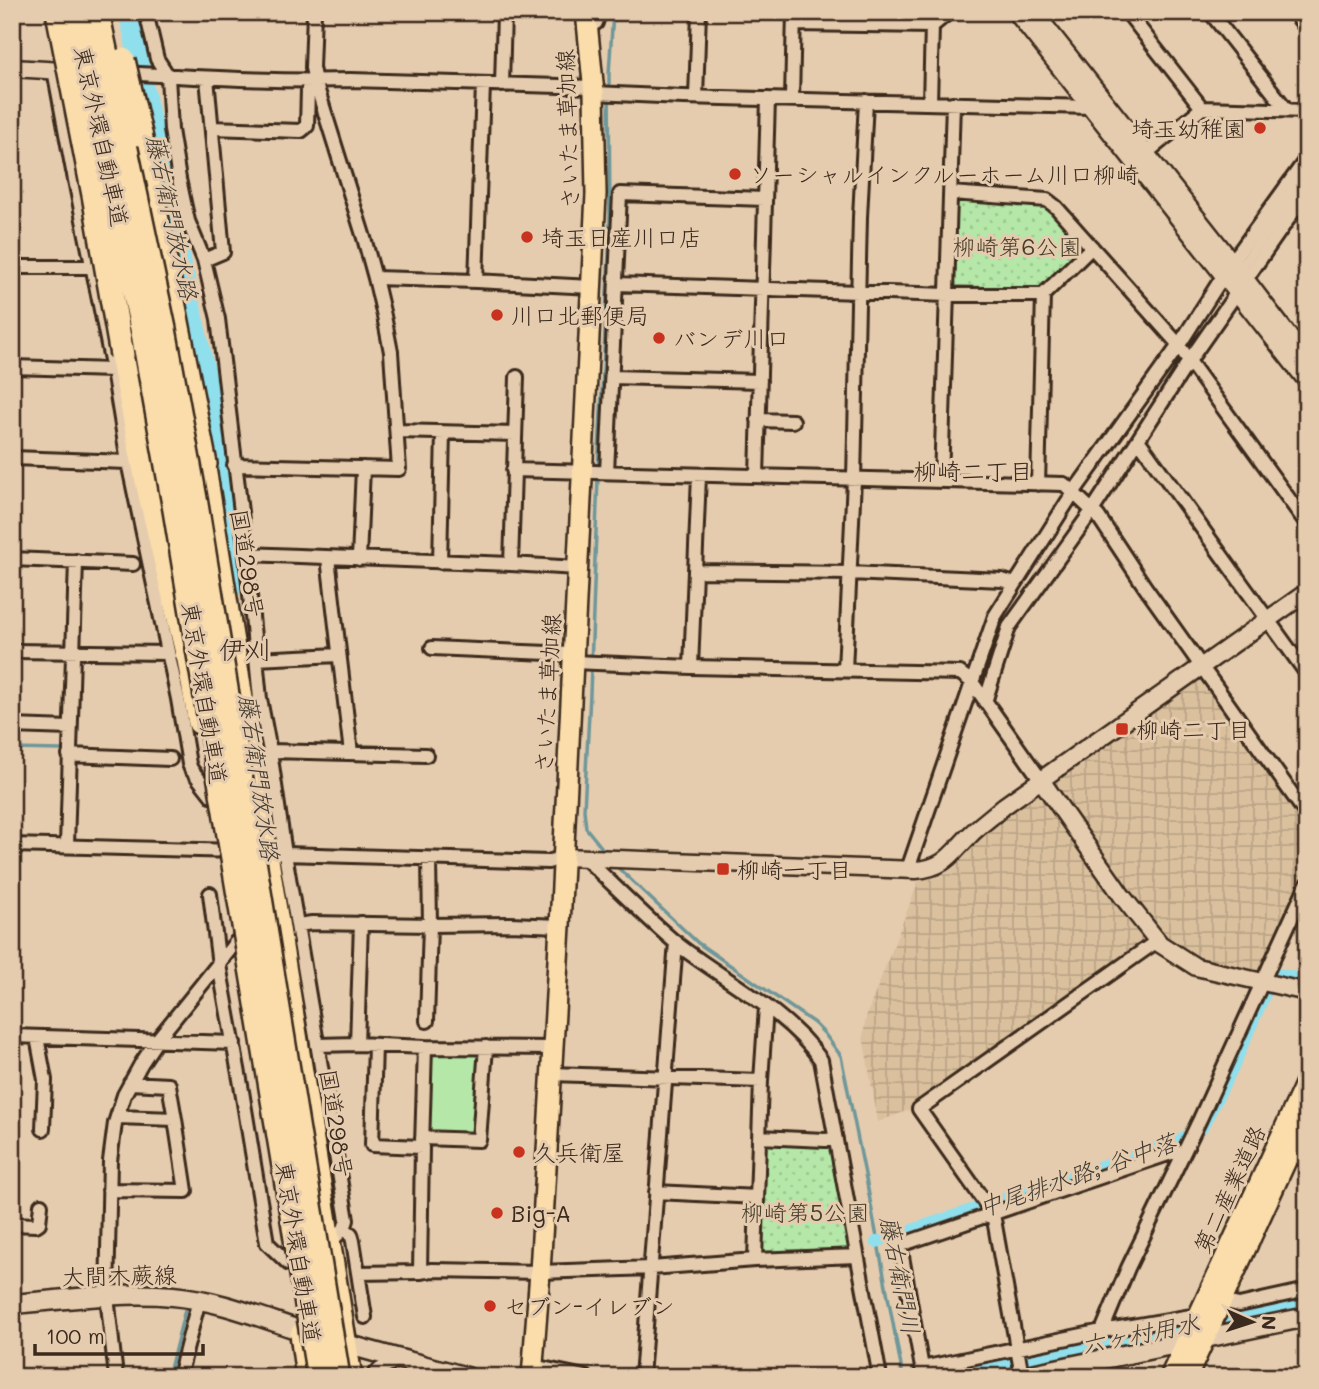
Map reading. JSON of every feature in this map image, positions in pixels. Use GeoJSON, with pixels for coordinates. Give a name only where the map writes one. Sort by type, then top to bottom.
{"type":"FeatureCollection","features":[{"type":"Feature","properties":{"kind":"highway"},"geometry":{"type":"LineString","coordinates":[[58,12],[94,195],[118,362],[148,486],[177,653],[213,797],[307,1377]]}},
{"type":"Feature","properties":{"kind":"highway"},"geometry":{"type":"LineString","coordinates":[[68,12],[133,346],[177,653]]}},
{"type":"Feature","properties":{"kind":"highway","name":"東京外環自動車道"},"geometry":{"type":"LineString","coordinates":[[76,12],[144,334],[319,1377]]}},
{"type":"Feature","properties":{"kind":"highway","name":"東京外環自動車道"},"geometry":{"type":"LineString","coordinates":[[97,12],[164,329],[196,504],[338,1377]]}},
{"type":"Feature","properties":{"kind":"highway","name":"国道298号"},"geometry":{"type":"LineString","coordinates":[[104,12],[129,134],[205,464],[276,853],[337,1236],[345,1344],[351,1377]]}},
{"type":"Feature","properties":{"kind":"highway"},"geometry":{"type":"LineString","coordinates":[[112,12],[140,134],[205,464]]}},
{"type":"Feature","properties":{"kind":"main road","name":"さいたま草加線"},"geometry":{"type":"LineString","coordinates":[[532,1371],[563,858],[582,661],[578,568],[596,194],[591,17]]}},
{"type":"Feature","properties":{"kind":"main road","name":"第二産業道路"},"geometry":{"type":"LineString","coordinates":[[1187,1377],[1206,1318],[1307,1080]]}},
{"type":"Feature","properties":{"kind":"main road","name":"第二産業道路"},"geometry":{"type":"LineString","coordinates":[[1170,1377],[1185,1342],[1206,1318],[1298,1157],[1307,1115]]}},
{"type":"Feature","properties":{"kind":"main road","name":"大間木蕨線"},"geometry":{"type":"LineString","coordinates":[[12,1304],[107,1296],[154,1295],[199,1300],[467,1377]]}},
{"type":"Feature","properties":{"kind":"main road"},"geometry":{"type":"LineString","coordinates":[[1206,1318],[1307,1317]]}},
{"type":"Feature","properties":{"kind":"main road"},"geometry":{"type":"LineString","coordinates":[[1019,1376],[1083,1370],[1185,1342]]}},
{"type":"Feature","properties":{"kind":"street"},"geometry":{"type":"LineString","coordinates":[[146,12],[157,59],[168,76],[171,130],[188,221],[204,260],[218,319],[256,659],[270,751],[276,853],[298,925],[345,1206],[346,1220],[337,1236]]}},
{"type":"Feature","properties":{"kind":"street"},"geometry":{"type":"LineString","coordinates":[[234,465],[399,469],[391,352],[375,278],[313,81],[314,12]]}},
{"type":"Feature","properties":{"kind":"street"},"geometry":{"type":"LineString","coordinates":[[502,85],[504,12]]}},
{"type":"Feature","properties":{"kind":"street"},"geometry":{"type":"LineString","coordinates":[[696,97],[699,12]]}},
{"type":"Feature","properties":{"kind":"street"},"geometry":{"type":"LineString","coordinates":[[920,12],[932,26],[930,102]]}},
{"type":"Feature","properties":{"kind":"street"},"geometry":{"type":"LineString","coordinates":[[792,99],[794,18],[932,26],[949,12]]}},
{"type":"Feature","properties":{"kind":"street"},"geometry":{"type":"LineString","coordinates":[[1016,12],[1091,107],[1306,359]]}},
{"type":"Feature","properties":{"kind":"street"},"geometry":{"type":"LineString","coordinates":[[1034,12],[1145,154],[1235,276],[1307,381]]}},
{"type":"Feature","properties":{"kind":"street"},"geometry":{"type":"LineString","coordinates":[[1127,12],[1202,108]]}},
{"type":"Feature","properties":{"kind":"street"},"geometry":{"type":"LineString","coordinates":[[1210,12],[1287,110]]}},
{"type":"Feature","properties":{"kind":"street"},"geometry":{"type":"LineString","coordinates":[[1294,12],[1307,29]]}},
{"type":"Feature","properties":{"kind":"street"},"geometry":{"type":"LineString","coordinates":[[12,68],[207,78],[502,85],[696,97],[1091,107]]}},
{"type":"Feature","properties":{"kind":"street"},"geometry":{"type":"LineString","coordinates":[[12,650],[177,653],[128,462],[118,362],[93,267],[54,70]]}},
{"type":"Feature","properties":{"kind":"street"},"geometry":{"type":"LineString","coordinates":[[204,260],[223,253],[207,78]]}},
{"type":"Feature","properties":{"kind":"street"},"geometry":{"type":"LineString","coordinates":[[212,128],[300,131],[306,126],[308,89],[313,81]]}},
{"type":"Feature","properties":{"kind":"street"},"geometry":{"type":"LineString","coordinates":[[477,281],[483,85]]}},
{"type":"Feature","properties":{"kind":"street"},"geometry":{"type":"LineString","coordinates":[[757,476],[768,99]]}},
{"type":"Feature","properties":{"kind":"street"},"geometry":{"type":"LineString","coordinates":[[845,670],[866,101]]}},
{"type":"Feature","properties":{"kind":"street"},"geometry":{"type":"LineString","coordinates":[[942,481],[953,103]]}},
{"type":"Feature","properties":{"kind":"street"},"geometry":{"type":"LineString","coordinates":[[1145,154],[1202,108],[1307,111]]}},
{"type":"Feature","properties":{"kind":"street"},"geometry":{"type":"LineString","coordinates":[[74,175],[89,123]]}},
{"type":"Feature","properties":{"kind":"street"},"geometry":{"type":"LineString","coordinates":[[985,702],[1009,628],[1139,441],[1189,361],[1235,276],[1307,158]]}},
{"type":"Feature","properties":{"kind":"street"},"geometry":{"type":"LineString","coordinates":[[1235,276],[1307,174]]}},
{"type":"Feature","properties":{"kind":"street"},"geometry":{"type":"LineString","coordinates":[[951,193],[1046,200],[1056,207],[1179,345],[1307,524]]}},
{"type":"Feature","properties":{"kind":"street"},"geometry":{"type":"LineString","coordinates":[[607,472],[620,194],[765,200]]}},
{"type":"Feature","properties":{"kind":"street"},"geometry":{"type":"LineString","coordinates":[[908,869],[995,616],[1073,493],[1179,345],[1235,276],[1306,196]]}},
{"type":"Feature","properties":{"kind":"street"},"geometry":{"type":"LineString","coordinates":[[1038,484],[1043,295],[1092,247]]}},
{"type":"Feature","properties":{"kind":"street"},"geometry":{"type":"LineString","coordinates":[[12,267],[93,267]]}},
{"type":"Feature","properties":{"kind":"street"},"geometry":{"type":"LineString","coordinates":[[375,278],[592,287]]}},
{"type":"Feature","properties":{"kind":"street"},"geometry":{"type":"LineString","coordinates":[[617,284],[947,295],[1043,295]]}},
{"type":"Feature","properties":{"kind":"street"},"geometry":{"type":"LineString","coordinates":[[12,367],[118,362]]}},
{"type":"Feature","properties":{"kind":"street"},"geometry":{"type":"LineString","coordinates":[[511,564],[517,377]]}},
{"type":"Feature","properties":{"kind":"street"},"geometry":{"type":"LineString","coordinates":[[612,377],[760,381]]}},
{"type":"Feature","properties":{"kind":"street"},"geometry":{"type":"LineString","coordinates":[[758,420],[793,421]]}},
{"type":"Feature","properties":{"kind":"street"},"geometry":{"type":"LineString","coordinates":[[397,431],[514,434]]}},
{"type":"Feature","properties":{"kind":"street"},"geometry":{"type":"LineString","coordinates":[[440,562],[443,433]]}},
{"type":"Feature","properties":{"kind":"street"},"geometry":{"type":"LineString","coordinates":[[1139,441],[1307,674]]}},
{"type":"Feature","properties":{"kind":"street"},"geometry":{"type":"LineString","coordinates":[[12,458],[128,462]]}},
{"type":"Feature","properties":{"kind":"street"},"geometry":{"type":"LineString","coordinates":[[359,559],[363,468]]}},
{"type":"Feature","properties":{"kind":"street"},"geometry":{"type":"LineString","coordinates":[[513,470],[1064,484],[1098,516],[1145,587],[1307,815]]}},
{"type":"Feature","properties":{"kind":"street"},"geometry":{"type":"LineString","coordinates":[[691,667],[699,475]]}},
{"type":"Feature","properties":{"kind":"street"},"geometry":{"type":"LineString","coordinates":[[246,554],[578,568]]}},
{"type":"Feature","properties":{"kind":"street"},"geometry":{"type":"LineString","coordinates":[[328,558],[351,753]]}},
{"type":"Feature","properties":{"kind":"street"},"geometry":{"type":"LineString","coordinates":[[12,559],[133,564]]}},
{"type":"Feature","properties":{"kind":"street"},"geometry":{"type":"LineString","coordinates":[[67,845],[76,561]]}},
{"type":"Feature","properties":{"kind":"street"},"geometry":{"type":"LineString","coordinates":[[695,571],[850,573],[1002,580],[1015,584]]}},
{"type":"Feature","properties":{"kind":"street"},"geometry":{"type":"LineString","coordinates":[[12,845],[429,859],[548,862],[563,858],[926,869],[943,863],[1004,806],[1307,592]]}},
{"type":"Feature","properties":{"kind":"street"},"geometry":{"type":"LineString","coordinates":[[432,648],[691,667],[960,674],[972,682],[1122,896],[1157,941],[1196,967],[1307,992]]}},
{"type":"Feature","properties":{"kind":"street"},"geometry":{"type":"LineString","coordinates":[[256,659],[339,655]]}},
{"type":"Feature","properties":{"kind":"street"},"geometry":{"type":"LineString","coordinates":[[12,726],[71,728]]}},
{"type":"Feature","properties":{"kind":"street"},"geometry":{"type":"LineString","coordinates":[[270,751],[426,755]]}},
{"type":"Feature","properties":{"kind":"street"},"geometry":{"type":"LineString","coordinates":[[69,755],[170,759]]}},
{"type":"Feature","properties":{"kind":"street"},"geometry":{"type":"LineString","coordinates":[[426,1021],[430,925],[429,859]]}},
{"type":"Feature","properties":{"kind":"street"},"geometry":{"type":"LineString","coordinates":[[593,859],[676,942],[791,1025],[821,1060],[880,1377]]}},
{"type":"Feature","properties":{"kind":"street"},"geometry":{"type":"LineString","coordinates":[[1102,1331],[1128,1268],[1182,1154],[1269,983],[1307,884]]}},
{"type":"Feature","properties":{"kind":"street"},"geometry":{"type":"LineString","coordinates":[[210,894],[219,965],[267,1243],[289,1264]]}},
{"type":"Feature","properties":{"kind":"street"},"geometry":{"type":"LineString","coordinates":[[298,925],[361,923],[560,926]]}},
{"type":"Feature","properties":{"kind":"street"},"geometry":{"type":"LineString","coordinates":[[357,1044],[361,923]]}},
{"type":"Feature","properties":{"kind":"street"},"geometry":{"type":"LineString","coordinates":[[1019,1376],[993,1214],[919,1110],[1157,941]]}},
{"type":"Feature","properties":{"kind":"street"},"geometry":{"type":"LineString","coordinates":[[116,1377],[107,1296],[110,1161],[117,1117],[130,1083],[157,1040],[236,942]]}},
{"type":"Feature","properties":{"kind":"street"},"geometry":{"type":"LineString","coordinates":[[642,1377],[676,942]]}},
{"type":"Feature","properties":{"kind":"street"},"geometry":{"type":"LineString","coordinates":[[755,1260],[766,1007]]}},
{"type":"Feature","properties":{"kind":"street"},"geometry":{"type":"LineString","coordinates":[[12,1037],[234,1043]]}},
{"type":"Feature","properties":{"kind":"street"},"geometry":{"type":"LineString","coordinates":[[37,1037],[45,1080],[43,1129]]}},
{"type":"Feature","properties":{"kind":"street"},"geometry":{"type":"LineString","coordinates":[[317,1045],[553,1048]]}},
{"type":"Feature","properties":{"kind":"street"},"geometry":{"type":"LineString","coordinates":[[375,1045],[372,1145],[479,1140],[486,1047]]}},
{"type":"Feature","properties":{"kind":"street"},"geometry":{"type":"LineString","coordinates":[[419,1272],[425,1047]]}},
{"type":"Feature","properties":{"kind":"street"},"geometry":{"type":"LineString","coordinates":[[552,1074],[761,1081]]}},
{"type":"Feature","properties":{"kind":"street"},"geometry":{"type":"LineString","coordinates":[[109,1191],[186,1191],[169,1085],[130,1083]]}},
{"type":"Feature","properties":{"kind":"street"},"geometry":{"type":"LineString","coordinates":[[117,1117],[175,1119]]}},
{"type":"Feature","properties":{"kind":"street"},"geometry":{"type":"LineString","coordinates":[[759,1137],[836,1139]]}},
{"type":"Feature","properties":{"kind":"street"},"geometry":{"type":"LineString","coordinates":[[1182,1154],[1174,1152],[900,1245],[922,1368],[1102,1331],[1206,1318],[1239,1305],[1307,1290]]}},
{"type":"Feature","properties":{"kind":"street"},"geometry":{"type":"LineString","coordinates":[[656,1192],[757,1197]]}},
{"type":"Feature","properties":{"kind":"street"},"geometry":{"type":"LineString","coordinates":[[12,1224],[36,1225],[39,1223],[41,1205]]}},
{"type":"Feature","properties":{"kind":"street"},"geometry":{"type":"LineString","coordinates":[[337,1236],[351,1234],[365,1317]]}},
{"type":"Feature","properties":{"kind":"street"},"geometry":{"type":"LineString","coordinates":[[358,1273],[432,1270],[540,1272],[857,1256]]}},
{"type":"Feature","properties":{"kind":"street"},"geometry":{"type":"LineString","coordinates":[[179,1377],[199,1300]]}},
{"type":"Feature","properties":{"kind":"street"},"geometry":{"type":"LineString","coordinates":[[372,1377],[380,1369],[400,1359]]}},
{"type":"Feature","properties":{"kind":"street"},"geometry":{"type":"LineString","coordinates":[[532,1371],[585,1377]]}},
{"type":"Feature","properties":{"kind":"shaded area"},"geometry":{"type":"Polygon","coordinates":[[[1197,678],[1206,680],[1307,827],[1307,862],[1257,973],[1196,961],[1162,941],[1054,789],[1057,779],[1197,678]]]}},
{"type":"Feature","properties":{"kind":"shaded area"},"geometry":{"type":"Polygon","coordinates":[[[1034,795],[1041,796],[1142,936],[1143,944],[911,1109],[878,1122],[863,1036],[866,1017],[919,880],[940,877],[954,868],[957,860],[996,822],[1034,795]]]}},
{"type":"Feature","properties":{"kind":"green space","name":"柳崎第6公園"},"geometry":{"type":"Polygon","coordinates":[[[960,201],[1046,205],[1080,243],[1080,247],[1041,289],[955,286],[952,283],[955,205],[960,201]]]}},
{"type":"Feature","properties":{"kind":"green space"},"geometry":{"type":"Polygon","coordinates":[[[431,1051],[480,1053],[474,1136],[427,1132],[431,1051]]]}},
{"type":"Feature","properties":{"kind":"green space","name":"柳崎第5公園"},"geometry":{"type":"Polygon","coordinates":[[[770,1143],[831,1145],[852,1243],[846,1252],[768,1257],[761,1249],[766,1147],[770,1143]]]}},
{"type":"Feature","properties":{"kind":"waterway","name":"藤右衛門放水路"},"geometry":{"type":"LineString","coordinates":[[128,12],[208,383],[234,586]]}},
{"type":"Feature","properties":{"kind":"waterway"},"geometry":{"type":"LineString","coordinates":[[598,469],[610,235],[609,74],[613,12]]}},
{"type":"Feature","properties":{"kind":"waterway"},"geometry":{"type":"LineString","coordinates":[[598,477],[584,810],[586,828],[606,853]]}},
{"type":"Feature","properties":{"kind":"waterway"},"geometry":{"type":"LineString","coordinates":[[12,749],[61,750]]}},
{"type":"Feature","properties":{"kind":"waterway","name":"藤右衛門川"},"geometry":{"type":"LineString","coordinates":[[615,865],[698,943],[814,1023],[841,1056],[903,1377]]}},
{"type":"Feature","properties":{"kind":"waterway","name":"中尾排水路; 谷中落"},"geometry":{"type":"LineString","coordinates":[[876,1242],[1179,1140],[1202,1128],[1234,1065],[1274,973],[1307,980]]}},
{"type":"Feature","properties":{"kind":"waterway","name":"六ヶ村用水"},"geometry":{"type":"LineString","coordinates":[[1201,1319],[1307,1299]]}},
{"type":"Feature","properties":{"kind":"waterway","name":"六ヶ村用水"},"geometry":{"type":"LineString","coordinates":[[168,1377],[185,1310]]}},
{"type":"Feature","properties":{"kind":"waterway","name":"六ヶ村用水"},"geometry":{"type":"LineString","coordinates":[[931,1376],[1172,1325]]}},
{"type":"Feature","properties":{"kind":"waterway","name":"六ヶ村用水"},"geometry":{"type":"LineString","coordinates":[[12,1374],[22,1377]]}},
{"type":"Feature","properties":{"kind":"place","name":"埼玉幼稚園"},"geometry":{"type":"Point","coordinates":[1260,128]}},
{"type":"Feature","properties":{"kind":"place","name":"ソーシャルインクルーホーム川口柳崎"},"geometry":{"type":"Point","coordinates":[735,174]}},
{"type":"Feature","properties":{"kind":"place","name":"埼玉日産川口店"},"geometry":{"type":"Point","coordinates":[527,237]}},
{"type":"Feature","properties":{"kind":"place","name":"川口北郵便局"},"geometry":{"type":"Point","coordinates":[497,315]}},
{"type":"Feature","properties":{"kind":"place","name":"バンデ川口"},"geometry":{"type":"Point","coordinates":[659,338]}},
{"type":"Feature","properties":{"kind":"place","name":"柳崎二丁目"},"geometry":{"type":"Point","coordinates":[1122,729]}},
{"type":"Feature","properties":{"kind":"place","name":"柳崎一丁目"},"geometry":{"type":"Point","coordinates":[723,869]}},
{"type":"Feature","properties":{"kind":"place","name":"久兵衛屋"},"geometry":{"type":"Point","coordinates":[519,1152]}},
{"type":"Feature","properties":{"kind":"place","name":"Big-A"},"geometry":{"type":"Point","coordinates":[497,1213]}},
{"type":"Feature","properties":{"kind":"place","name":"セブン-イレブン"},"geometry":{"type":"Point","coordinates":[490,1306]}},
{"type":"Feature","properties":{"kind":"district","name":"柳崎二丁目"},"geometry":{"type":"Point","coordinates":[973,470]}},
{"type":"Feature","properties":{"kind":"district","name":"伊刈"},"geometry":{"type":"Point","coordinates":[245,649]}}]}
